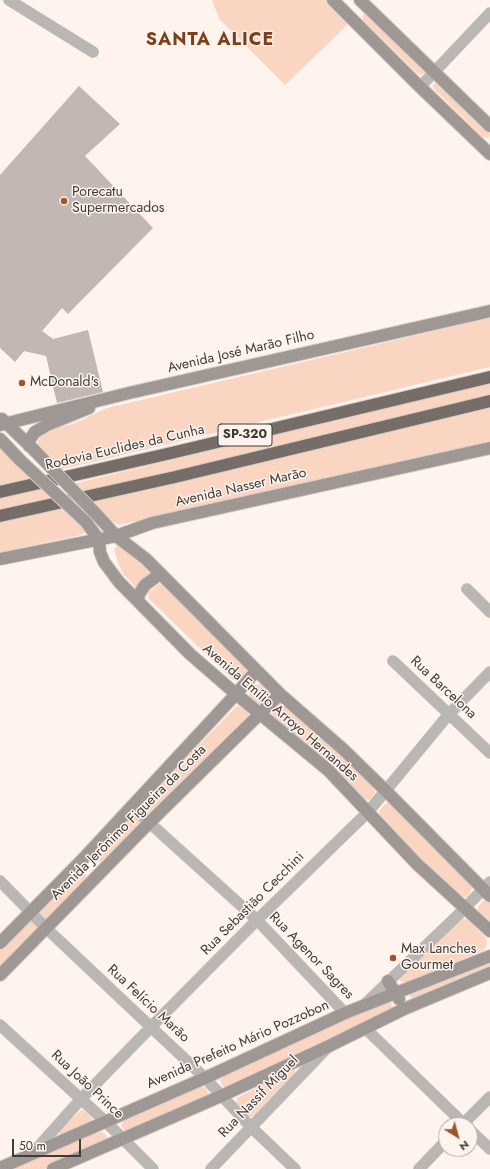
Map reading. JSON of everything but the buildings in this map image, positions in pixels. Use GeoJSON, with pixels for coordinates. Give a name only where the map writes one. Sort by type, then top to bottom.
{"type":"FeatureCollection","features":[{"type":"Feature","properties":{"kind":"highway","name":"Rodovia Euclides da Cunha"},"geometry":{"type":"LineString","coordinates":[[0,492],[167,454],[490,376]]}},
{"type":"Feature","properties":{"kind":"highway","name":"SP-320"},"geometry":{"type":"LineString","coordinates":[[0,516],[175,477],[490,401]]}},
{"type":"Feature","properties":{"kind":"main road"},"geometry":{"type":"LineString","coordinates":[[333,0],[490,154]]}},
{"type":"Feature","properties":{"kind":"main road"},"geometry":{"type":"LineString","coordinates":[[352,19],[362,2],[490,126]]}},
{"type":"Feature","properties":{"kind":"main road","name":"Avenida José Marão Filho"},"geometry":{"type":"LineString","coordinates":[[2,422],[490,312]]}},
{"type":"Feature","properties":{"kind":"main road"},"geometry":{"type":"LineString","coordinates":[[31,448],[30,439],[35,432],[47,425],[129,393]]}},
{"type":"Feature","properties":{"kind":"main road","name":"Avenida Emílio Arroyo Hernandes"},"geometry":{"type":"LineString","coordinates":[[2,422],[31,448],[116,536],[146,559],[256,671],[344,750],[488,889]]}},
{"type":"Feature","properties":{"kind":"main road","name":"Avenida Emílio Arroyo Hernandes"},"geometry":{"type":"LineString","coordinates":[[0,439],[20,460],[86,522],[99,540],[100,552],[104,562],[119,582],[190,654],[259,714],[328,770],[417,864],[490,931]]}},
{"type":"Feature","properties":{"kind":"main road","name":"Avenida Nasser Marão"},"geometry":{"type":"LineString","coordinates":[[0,559],[99,540],[116,536],[152,523],[490,448]]}},
{"type":"Feature","properties":{"kind":"main road"},"geometry":{"type":"LineString","coordinates":[[138,600],[139,594],[145,586],[160,574]]}},
{"type":"Feature","properties":{"kind":"main road","name":"Avenida Jerônimo Figueira da Costa"},"geometry":{"type":"LineString","coordinates":[[0,943],[132,807],[256,671]]}},
{"type":"Feature","properties":{"kind":"main road","name":"Avenida Jerônimo Figueira da Costa"},"geometry":{"type":"LineString","coordinates":[[0,975],[148,823],[280,694]]}},
{"type":"Feature","properties":{"kind":"main road","name":"Avenida Prefeito Mário Pozzobon"},"geometry":{"type":"LineString","coordinates":[[0,1168],[205,1078],[345,1013],[490,956]]}},
{"type":"Feature","properties":{"kind":"main road"},"geometry":{"type":"LineString","coordinates":[[53,1169],[222,1096],[404,1009],[490,974]]}},
{"type":"Feature","properties":{"kind":"main road"},"geometry":{"type":"LineString","coordinates":[[388,981],[404,1009]]}},
{"type":"Feature","properties":{"kind":"street"},"geometry":{"type":"LineString","coordinates":[[9,0],[93,52]]}},
{"type":"Feature","properties":{"kind":"street"},"geometry":{"type":"LineString","coordinates":[[420,87],[490,13]]}},
{"type":"Feature","properties":{"kind":"street"},"geometry":{"type":"LineString","coordinates":[[467,589],[490,612]]}},
{"type":"Feature","properties":{"kind":"street","name":"Rua Barcelona"},"geometry":{"type":"LineString","coordinates":[[393,661],[490,753]]}},
{"type":"Feature","properties":{"kind":"street","name":"Rua Sebastião Cecchini"},"geometry":{"type":"LineString","coordinates":[[32,1154],[81,1099],[256,920],[368,812],[449,714],[490,672]]}},
{"type":"Feature","properties":{"kind":"street","name":"Rua Agenor Sagres"},"geometry":{"type":"LineString","coordinates":[[132,807],[256,920],[345,1013]]}},
{"type":"Feature","properties":{"kind":"street","name":"Rua Felício Marão"},"geometry":{"type":"LineString","coordinates":[[0,881],[46,928],[205,1078],[251,1127],[295,1169]]}},
{"type":"Feature","properties":{"kind":"street"},"geometry":{"type":"LineString","coordinates":[[363,1006],[465,908],[488,889]]}},
{"type":"Feature","properties":{"kind":"street","name":"Rua João Prince"},"geometry":{"type":"LineString","coordinates":[[0,1025],[105,1121],[153,1169]]}},
{"type":"Feature","properties":{"kind":"street"},"geometry":{"type":"LineString","coordinates":[[365,1028],[456,1117]]}},
{"type":"Feature","properties":{"kind":"street","name":"Rua Nassif Miguel"},"geometry":{"type":"LineString","coordinates":[[211,1169],[329,1046]]}},
{"type":"Feature","properties":{"kind":"street"},"geometry":{"type":"LineString","coordinates":[[473,1117],[490,1097]]}},
{"type":"Feature","properties":{"kind":"street"},"geometry":{"type":"LineString","coordinates":[[478,1138],[490,1149]]}},
{"type":"Feature","properties":{"kind":"street"},"geometry":{"type":"LineString","coordinates":[[419,1169],[438,1149]]}},
{"type":"Feature","properties":{"kind":"shaded area"},"geometry":{"type":"Polygon","coordinates":[[[212,0],[325,0],[348,23],[285,85],[220,20],[212,0]]]}},
{"type":"Feature","properties":{"kind":"shaded area"},"geometry":{"type":"Polygon","coordinates":[[[366,13],[425,70],[424,74],[421,75],[417,73],[364,21],[362,16],[366,13]]]}},
{"type":"Feature","properties":{"kind":"shaded area"},"geometry":{"type":"Polygon","coordinates":[[[437,82],[489,130],[489,137],[483,137],[434,89],[433,85],[437,82]]]}},
{"type":"Feature","properties":{"kind":"shaded area"},"geometry":{"type":"Polygon","coordinates":[[[490,318],[490,367],[59,470],[39,449],[37,444],[40,436],[49,430],[73,424],[107,408],[490,318]]]}},
{"type":"Feature","properties":{"kind":"shaded area"},"geometry":{"type":"Polygon","coordinates":[[[490,382],[490,396],[84,495],[73,484],[490,382]]]}},
{"type":"Feature","properties":{"kind":"shaded area"},"geometry":{"type":"Polygon","coordinates":[[[490,405],[490,442],[119,525],[110,520],[91,501],[490,405]]]}},
{"type":"Feature","properties":{"kind":"shaded area"},"geometry":{"type":"Polygon","coordinates":[[[0,444],[32,478],[0,485],[0,444]]]}},
{"type":"Feature","properties":{"kind":"shaded area"},"geometry":{"type":"Polygon","coordinates":[[[43,489],[53,500],[0,512],[0,498],[43,489]]]}},
{"type":"Feature","properties":{"kind":"shaded area"},"geometry":{"type":"Polygon","coordinates":[[[61,507],[87,531],[81,535],[0,552],[0,521],[61,507]]]}},
{"type":"Feature","properties":{"kind":"shaded area"},"geometry":{"type":"Polygon","coordinates":[[[117,546],[122,546],[127,549],[152,575],[138,589],[124,575],[118,563],[114,549],[117,546]]]}},
{"type":"Feature","properties":{"kind":"shaded area"},"geometry":{"type":"Polygon","coordinates":[[[159,584],[164,586],[246,666],[246,673],[238,680],[233,680],[150,600],[148,596],[149,592],[159,584]]]}},
{"type":"Feature","properties":{"kind":"shaded area"},"geometry":{"type":"Polygon","coordinates":[[[259,684],[266,687],[269,694],[266,701],[259,704],[252,701],[249,694],[252,687],[259,684]]]}},
{"type":"Feature","properties":{"kind":"shaded area"},"geometry":{"type":"Polygon","coordinates":[[[279,704],[286,704],[375,786],[375,793],[370,800],[364,799],[332,767],[273,718],[272,711],[279,704]]]}},
{"type":"Feature","properties":{"kind":"shaded area"},"geometry":{"type":"Polygon","coordinates":[[[242,705],[249,711],[248,717],[156,810],[150,814],[144,809],[143,802],[237,706],[242,705]]]}},
{"type":"Feature","properties":{"kind":"shaded area"},"geometry":{"type":"Polygon","coordinates":[[[386,803],[392,803],[471,883],[472,889],[467,897],[461,896],[420,860],[380,817],[379,811],[386,803]]]}},
{"type":"Feature","properties":{"kind":"shaded area"},"geometry":{"type":"Polygon","coordinates":[[[130,814],[135,814],[141,820],[141,825],[107,861],[100,862],[95,858],[95,853],[130,814]]]}},
{"type":"Feature","properties":{"kind":"shaded area"},"geometry":{"type":"Polygon","coordinates":[[[76,870],[83,872],[87,876],[86,884],[52,919],[44,920],[40,915],[39,908],[76,870]]]}},
{"type":"Feature","properties":{"kind":"shaded area"},"geometry":{"type":"Polygon","coordinates":[[[489,900],[490,925],[478,912],[478,907],[483,901],[489,900]]]}},
{"type":"Feature","properties":{"kind":"shaded area"},"geometry":{"type":"Polygon","coordinates":[[[463,919],[468,920],[486,938],[487,944],[484,950],[408,982],[400,981],[399,976],[457,922],[463,919]]]}},
{"type":"Feature","properties":{"kind":"shaded area"},"geometry":{"type":"Polygon","coordinates":[[[33,920],[38,925],[39,932],[0,969],[0,948],[27,921],[33,920]]]}},
{"type":"Feature","properties":{"kind":"shaded area"},"geometry":{"type":"Polygon","coordinates":[[[490,957],[490,970],[413,1000],[411,999],[410,992],[490,957]]]}},
{"type":"Feature","properties":{"kind":"shaded area"},"geometry":{"type":"Polygon","coordinates":[[[388,1001],[391,1003],[393,1008],[391,1011],[228,1088],[222,1085],[220,1080],[223,1076],[388,1001]]]}},
{"type":"Feature","properties":{"kind":"shaded area"},"geometry":{"type":"Polygon","coordinates":[[[290,1070],[295,1070],[295,1076],[255,1116],[249,1117],[237,1104],[237,1098],[290,1070]]]}},
{"type":"Feature","properties":{"kind":"shaded area"},"geometry":{"type":"Polygon","coordinates":[[[201,1086],[207,1089],[208,1094],[205,1098],[126,1131],[123,1129],[121,1125],[125,1120],[201,1086]]]}},
{"type":"Feature","properties":{"kind":"shaded area"},"geometry":{"type":"Polygon","coordinates":[[[81,1110],[87,1112],[92,1118],[90,1123],[61,1136],[59,1133],[60,1130],[81,1110]]]}},
{"type":"Feature","properties":{"kind":"shaded area"},"geometry":{"type":"Polygon","coordinates":[[[98,1132],[105,1134],[107,1138],[106,1141],[44,1169],[11,1169],[98,1132]]]}},
{"type":"Feature","properties":{"kind":"place","name":"Porecatu Supermercados"},"geometry":{"type":"Point","coordinates":[64,201]}},
{"type":"Feature","properties":{"kind":"place","name":"McDonald's"},"geometry":{"type":"Point","coordinates":[22,383]}},
{"type":"Feature","properties":{"kind":"place","name":"Max Lanches Gourmet"},"geometry":{"type":"Point","coordinates":[393,958]}},
{"type":"Feature","properties":{"kind":"district","name":"SANTA ALICE"},"geometry":{"type":"Point","coordinates":[210,41]}}]}
